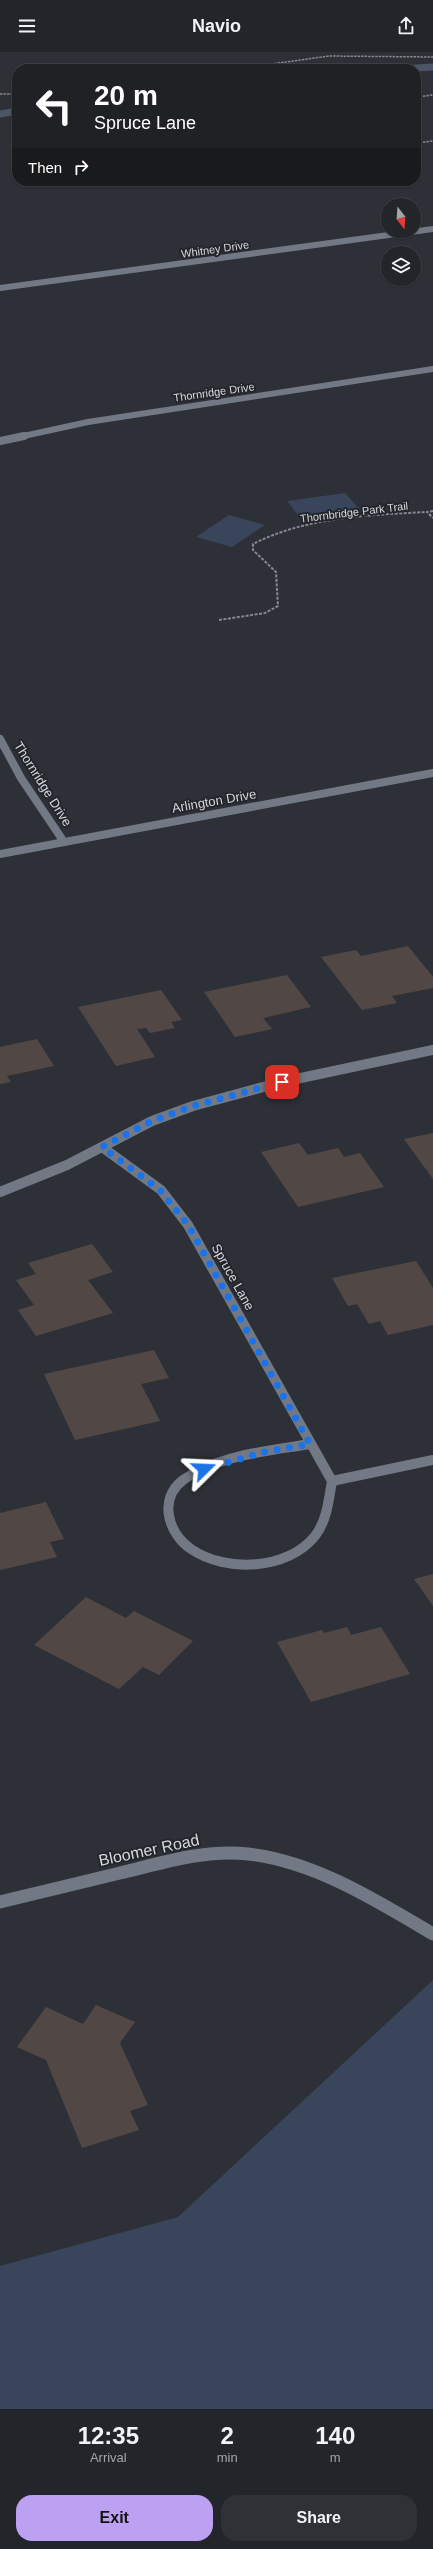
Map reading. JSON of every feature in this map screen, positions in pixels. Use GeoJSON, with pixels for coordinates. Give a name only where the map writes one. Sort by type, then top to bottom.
{"type":"FeatureCollection","features":[{"type":"Feature","properties":{"kind":"street","name":"Whitney Drive"},"geometry":{"type":"LineString","coordinates":[[0,288],[433,229]]}},
{"type":"Feature","properties":{"kind":"street","name":"Thornridge Drive"},"geometry":{"type":"LineString","coordinates":[[0,441],[88,422],[433,369]]}},
{"type":"Feature","properties":{"kind":"street","name":"Thornridge Drive"},"geometry":{"type":"LineString","coordinates":[[0,739],[21,778],[64,842]]}},
{"type":"Feature","properties":{"kind":"street","name":"Arlington Drive"},"geometry":{"type":"LineString","coordinates":[[0,854],[433,773]]}},
{"type":"Feature","properties":{"kind":"street"},"geometry":{"type":"LineString","coordinates":[[0,1192],[54,1171],[152,1121],[226,1096],[433,1050]]}},
{"type":"Feature","properties":{"kind":"street","name":"Spruce Lane"},"geometry":{"type":"LineString","coordinates":[[102,1147],[160,1190],[188,1225],[310,1444],[332,1480]]}},
{"type":"Feature","properties":{"kind":"street"},"geometry":{"type":"LineString","coordinates":[[310,1444],[264,1452],[218,1464],[191,1475],[172,1491],[166,1506],[169,1521],[178,1539],[194,1552],[216,1560],[243,1565],[285,1558],[298,1552],[315,1537],[325,1517],[332,1480],[433,1460]]}},
{"type":"Feature","properties":{"kind":"street","name":"Bloomer Road"},"geometry":{"type":"LineString","coordinates":[[0,1902],[168,1861],[203,1855],[249,1854],[289,1862],[345,1887],[433,1934]]}},
{"type":"Feature","properties":{"kind":"path"},"geometry":{"type":"LineString","coordinates":[[260,64],[330,56],[417,59],[433,57]]}},
{"type":"Feature","properties":{"kind":"path"},"geometry":{"type":"LineString","coordinates":[[0,94],[12,94]]}},
{"type":"Feature","properties":{"kind":"path"},"geometry":{"type":"LineString","coordinates":[[421,96],[433,95]]}},
{"type":"Feature","properties":{"kind":"path"},"geometry":{"type":"LineString","coordinates":[[421,142],[433,141]]}},
{"type":"Feature","properties":{"kind":"path","name":"Thornbridge Park Trail"},"geometry":{"type":"LineString","coordinates":[[219,620],[265,613],[278,606],[276,572],[253,550],[253,544],[264,537],[324,522],[433,511]]}},
{"type":"Feature","properties":{"kind":"path","name":"Thornbridge Park Trail"},"geometry":{"type":"LineString","coordinates":[[427,512],[433,518]]}},
{"type":"Feature","properties":{"kind":"shaded area"},"geometry":{"type":"Polygon","coordinates":[[[345,493],[361,511],[302,520],[287,501],[345,493]]]}},
{"type":"Feature","properties":{"kind":"shaded area"},"geometry":{"type":"Polygon","coordinates":[[[229,515],[265,525],[232,547],[196,537],[229,515]]]}},
{"type":"Feature","properties":{"kind":"shaded area"},"geometry":{"type":"Polygon","coordinates":[[[433,1980],[433,2409],[0,2409],[0,2266],[178,2217],[433,1980]]]}},
{"type":"Feature","properties":{"kind":"building"},"geometry":{"type":"Polygon","coordinates":[[[408,946],[433,977],[433,988],[392,996],[397,1003],[362,1010],[321,957],[356,950],[361,956],[408,946]]]}},
{"type":"Feature","properties":{"kind":"building"},"geometry":{"type":"Polygon","coordinates":[[[287,975],[311,1007],[263,1018],[272,1029],[235,1037],[204,992],[287,975]]]}},
{"type":"Feature","properties":{"kind":"building"},"geometry":{"type":"Polygon","coordinates":[[[161,990],[182,1020],[171,1022],[175,1028],[150,1033],[146,1028],[137,1029],[155,1057],[116,1066],[78,1007],[161,990]]]}},
{"type":"Feature","properties":{"kind":"building"},"geometry":{"type":"Polygon","coordinates":[[[37,1039],[54,1066],[7,1076],[11,1082],[0,1084],[0,1047],[37,1039]]]}},
{"type":"Feature","properties":{"kind":"building"},"geometry":{"type":"Polygon","coordinates":[[[433,1133],[433,1179],[404,1139],[433,1133]]]}},
{"type":"Feature","properties":{"kind":"building"},"geometry":{"type":"Polygon","coordinates":[[[299,1143],[308,1155],[338,1148],[344,1157],[360,1153],[384,1187],[298,1207],[261,1152],[299,1143]]]}},
{"type":"Feature","properties":{"kind":"building"},"geometry":{"type":"Polygon","coordinates":[[[92,1244],[113,1272],[88,1280],[113,1313],[36,1336],[18,1310],[34,1305],[16,1280],[36,1274],[28,1263],[92,1244]]]}},
{"type":"Feature","properties":{"kind":"building"},"geometry":{"type":"Polygon","coordinates":[[[416,1261],[433,1288],[433,1325],[388,1335],[380,1321],[369,1324],[357,1304],[348,1306],[332,1278],[416,1261]]]}},
{"type":"Feature","properties":{"kind":"building"},"geometry":{"type":"Polygon","coordinates":[[[154,1350],[169,1378],[141,1384],[160,1421],[75,1440],[44,1374],[154,1350]]]}},
{"type":"Feature","properties":{"kind":"building"},"geometry":{"type":"Polygon","coordinates":[[[46,1502],[64,1539],[50,1542],[57,1557],[0,1570],[0,1513],[46,1502]]]}},
{"type":"Feature","properties":{"kind":"building"},"geometry":{"type":"Polygon","coordinates":[[[433,1574],[433,1606],[414,1579],[433,1574]]]}},
{"type":"Feature","properties":{"kind":"building"},"geometry":{"type":"Polygon","coordinates":[[[86,1597],[126,1618],[134,1611],[193,1641],[159,1675],[143,1667],[119,1689],[34,1645],[86,1597]]]}},
{"type":"Feature","properties":{"kind":"building"},"geometry":{"type":"Polygon","coordinates":[[[347,1627],[351,1635],[381,1627],[410,1674],[311,1702],[277,1642],[322,1630],[324,1633],[347,1627]]]}},
{"type":"Feature","properties":{"kind":"building"},"geometry":{"type":"Polygon","coordinates":[[[96,2005],[135,2022],[120,2043],[148,2105],[130,2111],[139,2130],[82,2148],[46,2060],[17,2047],[46,2007],[83,2024],[96,2005]]]}},
{"type":"Feature","properties":{"kind":"waterway"},"geometry":{"type":"LineString","coordinates":[[421,68],[433,67]]}},
{"type":"Feature","properties":{"kind":"waterway"},"geometry":{"type":"LineString","coordinates":[[0,114],[12,112]]}},
{"type":"Feature","properties":{"kind":"route"},"geometry":{"type":"LineString","coordinates":[[204,1469],[264,1452],[310,1444],[188,1225],[160,1190],[102,1147],[152,1121],[193,1106],[282,1082]]}}]}
